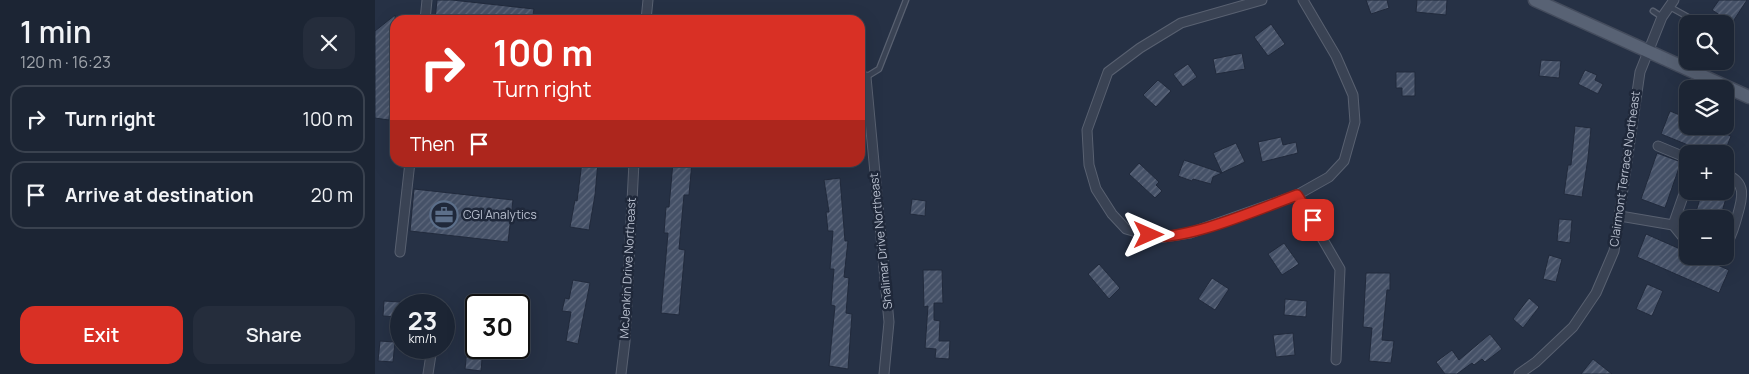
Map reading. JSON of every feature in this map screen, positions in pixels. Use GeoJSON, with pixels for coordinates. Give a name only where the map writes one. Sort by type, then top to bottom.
{"type":"FeatureCollection","features":[{"type":"Feature","properties":{"kind":"main road"},"geometry":{"type":"LineString","coordinates":[[1535,0],[1749,97]]}},
{"type":"Feature","properties":{"kind":"street"},"geometry":{"type":"LineString","coordinates":[[426,15],[427,0]]}},
{"type":"Feature","properties":{"kind":"street"},"geometry":{"type":"LineString","coordinates":[[646,15],[647,0]]}},
{"type":"Feature","properties":{"kind":"street"},"geometry":{"type":"LineString","coordinates":[[1262,0],[1181,23],[1140,48],[1108,72],[1087,130],[1089,165],[1096,189],[1112,214],[1126,229],[1157,238],[1190,233],[1297,195],[1329,177],[1344,161],[1355,122],[1353,95],[1336,56],[1303,0]]}},
{"type":"Feature","properties":{"kind":"street","name":"Clairmont Terrace Northeast"},"geometry":{"type":"LineString","coordinates":[[1519,374],[1536,362],[1573,327],[1596,293],[1614,251],[1639,75],[1662,17],[1672,3]]}},
{"type":"Feature","properties":{"kind":"street","name":"Shalimar Drive Northeast"},"geometry":{"type":"LineString","coordinates":[[865,94],[889,322],[884,374]]}},
{"type":"Feature","properties":{"kind":"street"},"geometry":{"type":"LineString","coordinates":[[1658,146],[1679,155]]}},
{"type":"Feature","properties":{"kind":"street"},"geometry":{"type":"LineString","coordinates":[[403,251],[410,167]]}},
{"type":"Feature","properties":{"kind":"street","name":"McJenkin Drive Northeast"},"geometry":{"type":"LineString","coordinates":[[621,374],[625,341],[635,167]]}},
{"type":"Feature","properties":{"kind":"street"},"geometry":{"type":"LineString","coordinates":[[1734,178],[1741,187],[1743,199],[1734,229]]}},
{"type":"Feature","properties":{"kind":"street"},"geometry":{"type":"LineString","coordinates":[[1297,195],[1340,269],[1336,360]]}},
{"type":"Feature","properties":{"kind":"street"},"geometry":{"type":"LineString","coordinates":[[1673,225],[1682,200]]}},
{"type":"Feature","properties":{"kind":"street"},"geometry":{"type":"LineString","coordinates":[[1619,216],[1673,225],[1679,232]]}},
{"type":"Feature","properties":{"kind":"street"},"geometry":{"type":"LineString","coordinates":[[428,374],[430,359]]}},
{"type":"Feature","properties":{"kind":"lane"},"geometry":{"type":"LineString","coordinates":[[865,74],[879,69],[906,0]]}},
{"type":"Feature","properties":{"kind":"lane"},"geometry":{"type":"LineString","coordinates":[[1672,3],[1688,15]]}},
{"type":"Feature","properties":{"kind":"lane"},"geometry":{"type":"LineString","coordinates":[[1653,11],[1662,17]]}},
{"type":"Feature","properties":{"kind":"building"},"geometry":{"type":"Polygon","coordinates":[[[437,0],[534,9],[533,15],[436,15],[437,0]]]}},
{"type":"Feature","properties":{"kind":"building"},"geometry":{"type":"Polygon","coordinates":[[[1366,0],[1387,0],[1389,8],[1371,14],[1366,0]]]}},
{"type":"Feature","properties":{"kind":"building"},"geometry":{"type":"Polygon","coordinates":[[[1417,0],[1447,0],[1446,15],[1416,12],[1417,0]]]}},
{"type":"Feature","properties":{"kind":"building"},"geometry":{"type":"Polygon","coordinates":[[[1719,0],[1747,0],[1734,20],[1734,15],[1720,15],[1712,10],[1719,0]]]}},
{"type":"Feature","properties":{"kind":"building"},"geometry":{"type":"Polygon","coordinates":[[[390,19],[389,120],[375,118],[375,31],[390,19]]]}},
{"type":"Feature","properties":{"kind":"building"},"geometry":{"type":"Polygon","coordinates":[[[1271,24],[1285,44],[1268,56],[1254,37],[1271,24]]]}},
{"type":"Feature","properties":{"kind":"building"},"geometry":{"type":"Polygon","coordinates":[[[1242,53],[1245,69],[1216,74],[1213,59],[1242,53]]]}},
{"type":"Feature","properties":{"kind":"building"},"geometry":{"type":"Polygon","coordinates":[[[1541,60],[1561,61],[1559,78],[1539,76],[1541,60]]]}},
{"type":"Feature","properties":{"kind":"building"},"geometry":{"type":"Polygon","coordinates":[[[1188,64],[1197,77],[1183,87],[1173,74],[1188,64]]]}},
{"type":"Feature","properties":{"kind":"building"},"geometry":{"type":"Polygon","coordinates":[[[1585,70],[1597,75],[1595,80],[1603,84],[1598,94],[1578,84],[1585,70]]]}},
{"type":"Feature","properties":{"kind":"building"},"geometry":{"type":"Polygon","coordinates":[[[1396,72],[1415,72],[1415,96],[1402,96],[1402,88],[1396,88],[1396,72]]]}},
{"type":"Feature","properties":{"kind":"building"},"geometry":{"type":"Polygon","coordinates":[[[1158,80],[1171,91],[1156,107],[1143,95],[1158,80]]]}},
{"type":"Feature","properties":{"kind":"building"},"geometry":{"type":"Polygon","coordinates":[[[1670,111],[1679,115],[1679,135],[1731,136],[1728,145],[1688,145],[1661,134],[1670,111]]]}},
{"type":"Feature","properties":{"kind":"building"},"geometry":{"type":"Polygon","coordinates":[[[1575,126],[1591,128],[1582,197],[1564,194],[1568,165],[1571,165],[1575,126]]]}},
{"type":"Feature","properties":{"kind":"building"},"geometry":{"type":"Polygon","coordinates":[[[1281,137],[1283,145],[1296,142],[1298,153],[1262,162],[1258,142],[1281,137]]]}},
{"type":"Feature","properties":{"kind":"building"},"geometry":{"type":"Polygon","coordinates":[[[1236,143],[1245,162],[1222,173],[1213,153],[1236,143]]]}},
{"type":"Feature","properties":{"kind":"building"},"geometry":{"type":"Polygon","coordinates":[[[1657,153],[1679,161],[1679,168],[1665,208],[1641,199],[1657,153]]]}},
{"type":"Feature","properties":{"kind":"building"},"geometry":{"type":"Polygon","coordinates":[[[1184,160],[1222,173],[1213,177],[1211,184],[1193,179],[1192,181],[1178,176],[1184,160]]]}},
{"type":"Feature","properties":{"kind":"building"},"geometry":{"type":"Polygon","coordinates":[[[1139,163],[1159,182],[1156,185],[1162,191],[1155,198],[1129,174],[1139,163]]]}},
{"type":"Feature","properties":{"kind":"building"},"geometry":{"type":"Polygon","coordinates":[[[581,167],[598,167],[589,230],[570,227],[575,200],[577,201],[581,167]]]}},
{"type":"Feature","properties":{"kind":"building"},"geometry":{"type":"Polygon","coordinates":[[[673,167],[692,167],[689,195],[684,195],[679,249],[685,250],[679,315],[661,313],[668,233],[664,233],[666,207],[669,207],[673,167]]]}},
{"type":"Feature","properties":{"kind":"building"},"geometry":{"type":"Polygon","coordinates":[[[840,178],[845,241],[848,241],[844,277],[849,278],[846,313],[852,314],[848,369],[829,366],[835,306],[831,305],[834,269],[830,269],[833,231],[828,231],[826,212],[829,212],[824,180],[840,178]]]}},
{"type":"Feature","properties":{"kind":"building"},"geometry":{"type":"Polygon","coordinates":[[[414,189],[513,200],[508,242],[410,231],[414,189]]]}},
{"type":"Feature","properties":{"kind":"building"},"geometry":{"type":"Polygon","coordinates":[[[912,199],[926,201],[925,216],[910,214],[912,199]]]}},
{"type":"Feature","properties":{"kind":"building"},"geometry":{"type":"Polygon","coordinates":[[[1699,200],[1725,200],[1723,210],[1697,210],[1699,200]]]}},
{"type":"Feature","properties":{"kind":"building"},"geometry":{"type":"Polygon","coordinates":[[[1559,219],[1572,220],[1570,243],[1557,241],[1559,219]]]}},
{"type":"Feature","properties":{"kind":"building"},"geometry":{"type":"Polygon","coordinates":[[[1646,234],[1679,248],[1679,265],[1718,265],[1729,270],[1719,293],[1637,257],[1646,234]]]}},
{"type":"Feature","properties":{"kind":"building"},"geometry":{"type":"Polygon","coordinates":[[[1284,243],[1299,264],[1282,275],[1268,254],[1284,243]]]}},
{"type":"Feature","properties":{"kind":"building"},"geometry":{"type":"Polygon","coordinates":[[[1549,255],[1562,259],[1556,282],[1543,279],[1549,255]]]}},
{"type":"Feature","properties":{"kind":"building"},"geometry":{"type":"Polygon","coordinates":[[[1099,264],[1120,288],[1109,299],[1088,274],[1099,264]]]}},
{"type":"Feature","properties":{"kind":"building"},"geometry":{"type":"Polygon","coordinates":[[[923,270],[942,270],[943,303],[934,303],[934,320],[940,321],[939,341],[950,341],[949,359],[935,358],[936,349],[925,348],[928,306],[924,307],[923,270]]]}},
{"type":"Feature","properties":{"kind":"building"},"geometry":{"type":"Polygon","coordinates":[[[1366,273],[1390,273],[1390,290],[1387,290],[1382,340],[1394,341],[1391,363],[1369,361],[1372,328],[1363,327],[1366,273]]]}},
{"type":"Feature","properties":{"kind":"building"},"geometry":{"type":"Polygon","coordinates":[[[1212,278],[1229,289],[1215,310],[1198,299],[1212,278]]]}},
{"type":"Feature","properties":{"kind":"building"},"geometry":{"type":"Polygon","coordinates":[[[573,280],[590,283],[578,344],[566,341],[571,312],[562,311],[565,298],[569,299],[573,280]]]}},
{"type":"Feature","properties":{"kind":"building"},"geometry":{"type":"Polygon","coordinates":[[[1647,284],[1663,291],[1652,316],[1636,309],[1647,284]]]}},
{"type":"Feature","properties":{"kind":"building"},"geometry":{"type":"Polygon","coordinates":[[[1529,298],[1539,307],[1523,328],[1513,319],[1529,298]]]}},
{"type":"Feature","properties":{"kind":"building"},"geometry":{"type":"Polygon","coordinates":[[[1285,299],[1307,301],[1306,317],[1284,315],[1285,299]]]}},
{"type":"Feature","properties":{"kind":"building"},"geometry":{"type":"Polygon","coordinates":[[[384,301],[390,301],[390,316],[383,316],[384,301]]]}},
{"type":"Feature","properties":{"kind":"building"},"geometry":{"type":"Polygon","coordinates":[[[1293,333],[1295,355],[1276,357],[1273,335],[1293,333]]]}},
{"type":"Feature","properties":{"kind":"building"},"geometry":{"type":"Polygon","coordinates":[[[1490,334],[1502,349],[1485,362],[1482,359],[1474,365],[1472,363],[1457,374],[1445,374],[1436,362],[1452,350],[1459,360],[1490,334]]]}},
{"type":"Feature","properties":{"kind":"building"},"geometry":{"type":"Polygon","coordinates":[[[380,341],[390,342],[390,359],[393,359],[393,362],[378,361],[380,341]]]}},
{"type":"Feature","properties":{"kind":"building"},"geometry":{"type":"Polygon","coordinates":[[[466,359],[482,359],[481,371],[465,369],[466,359]]]}},
{"type":"Feature","properties":{"kind":"building"},"geometry":{"type":"Polygon","coordinates":[[[1593,359],[1612,374],[1581,374],[1593,359]]]}},
{"type":"Feature","properties":{"kind":"place","name":"CGI Analytics"},"geometry":{"type":"Point","coordinates":[444,215]}},
{"type":"Feature","properties":{"kind":"route"},"geometry":{"type":"LineString","coordinates":[[1149,235],[1157,238],[1190,233],[1297,195],[1313,220]]}}]}
